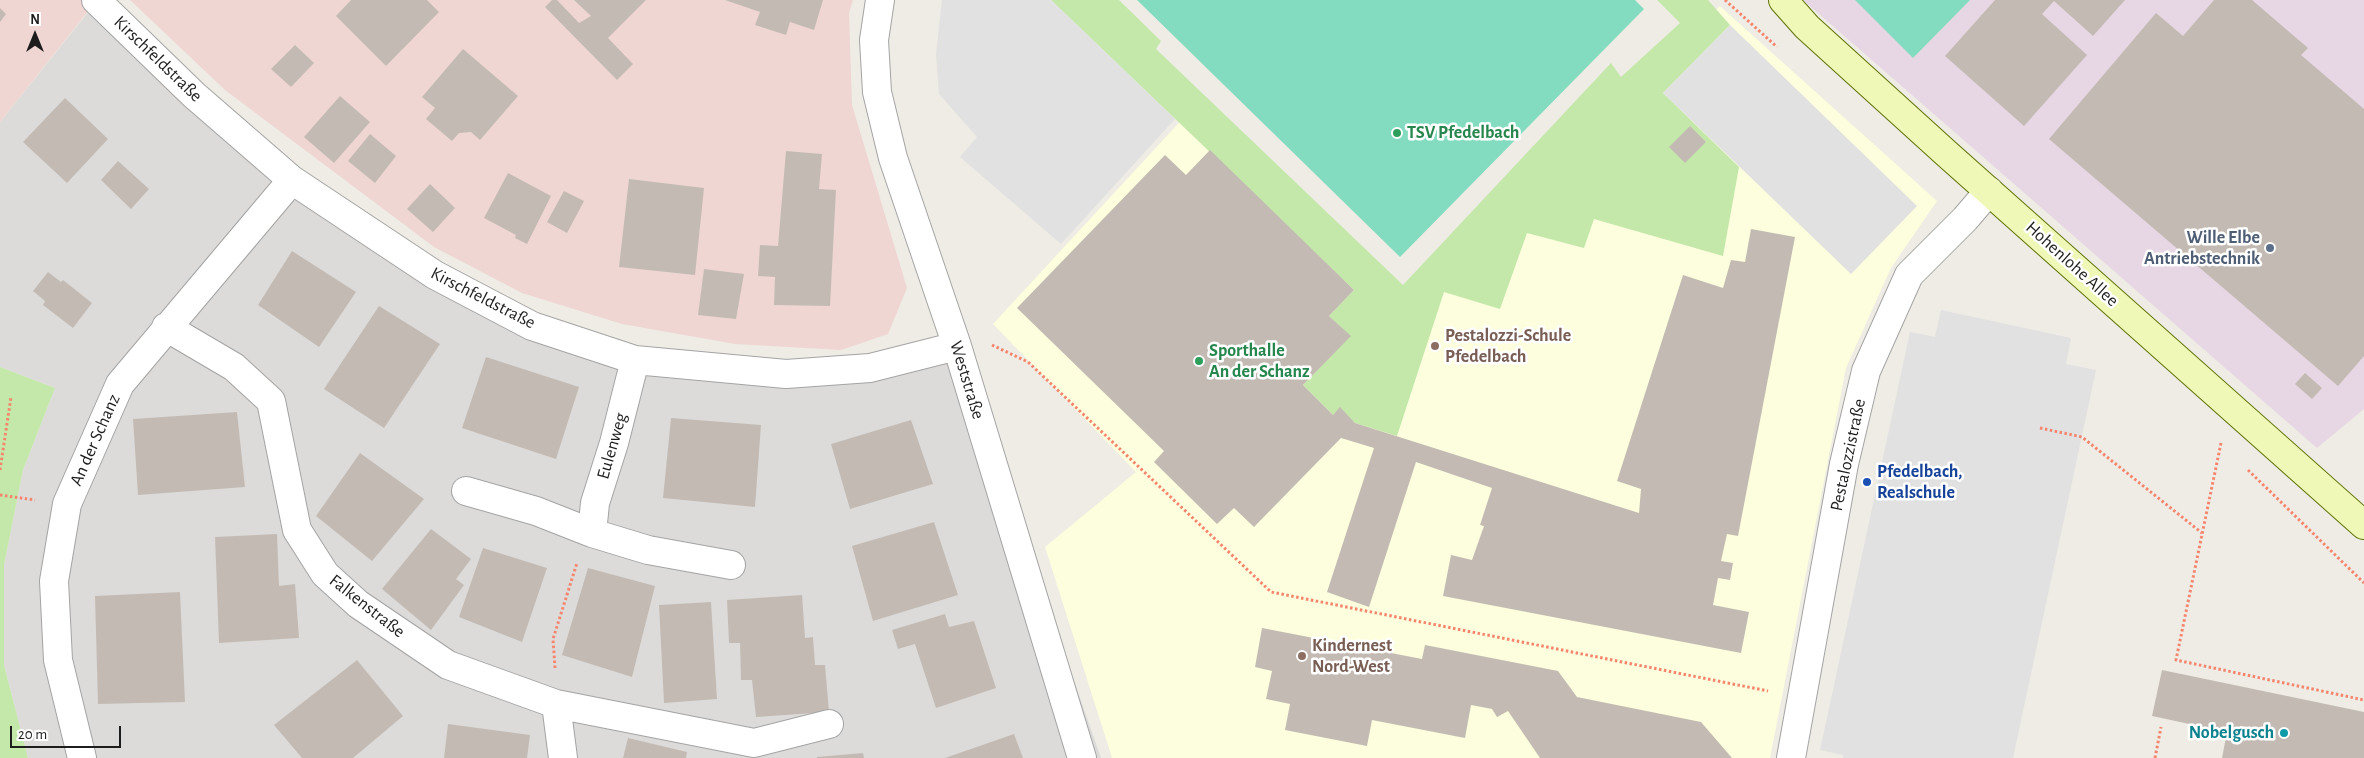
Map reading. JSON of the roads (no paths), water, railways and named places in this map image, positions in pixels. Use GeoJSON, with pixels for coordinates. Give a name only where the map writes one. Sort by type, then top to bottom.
{"type":"FeatureCollection","features":[{"type":"Feature","properties":{"kind":"street","name":"Kirschfeldstraße"},"geometry":{"type":"LineString","coordinates":[[96,0],[194,95],[292,180],[435,276],[532,326],[635,360],[786,374],[870,368],[957,346]]}},
{"type":"Feature","properties":{"kind":"street","name":"Weststraße"},"geometry":{"type":"LineString","coordinates":[[880,0],[874,40],[876,92],[893,158],[957,346],[1082,758]]}},
{"type":"Feature","properties":{"kind":"street","name":"Hohenlohe Allee"},"geometry":{"type":"LineString","coordinates":[[1783,0],[1807,27],[2364,525]]}},
{"type":"Feature","properties":{"kind":"street","name":"An der Schanz"},"geometry":{"type":"LineString","coordinates":[[82,758],[58,660],[54,581],[67,504],[120,384],[292,180]]}},
{"type":"Feature","properties":{"kind":"street","name":"Pestalozzistraße"},"geometry":{"type":"LineString","coordinates":[[1791,758],[1844,464],[1866,371],[1908,275],[1989,191]]}},
{"type":"Feature","properties":{"kind":"street","name":"Falkenstraße"},"geometry":{"type":"LineString","coordinates":[[166,328],[234,367],[271,400],[297,530],[325,574],[358,604],[448,665],[556,704],[754,744],[829,724]]}},
{"type":"Feature","properties":{"kind":"street","name":"Eulenweg"},"geometry":{"type":"LineString","coordinates":[[592,533],[595,503],[614,443],[635,360]]}},
{"type":"Feature","properties":{"kind":"street"},"geometry":{"type":"LineString","coordinates":[[466,492],[536,511],[592,533],[648,550],[731,564]]}},
{"type":"Feature","properties":{"kind":"street"},"geometry":{"type":"LineString","coordinates":[[556,704],[563,758]]}},
{"type":"Feature","properties":{"kind":"place","name":"TSV Pfedelbach"},"geometry":{"type":"Point","coordinates":[1397,133]}},
{"type":"Feature","properties":{"kind":"place","name":"Wille Elbe Antriebstechnik"},"geometry":{"type":"Point","coordinates":[2270,248]}},
{"type":"Feature","properties":{"kind":"place","name":"Pestalozzi-Schule Pfedelbach"},"geometry":{"type":"Point","coordinates":[1435,346]}},
{"type":"Feature","properties":{"kind":"place","name":"Sporthalle An der Schanz"},"geometry":{"type":"Point","coordinates":[1199,361]}},
{"type":"Feature","properties":{"kind":"place","name":"Pfedelbach, Realschule"},"geometry":{"type":"Point","coordinates":[1867,482]}},
{"type":"Feature","properties":{"kind":"place","name":"Kindernest Nord-West"},"geometry":{"type":"Point","coordinates":[1302,656]}},
{"type":"Feature","properties":{"kind":"place","name":"Nobelgusch"},"geometry":{"type":"Point","coordinates":[2284,733]}}]}
